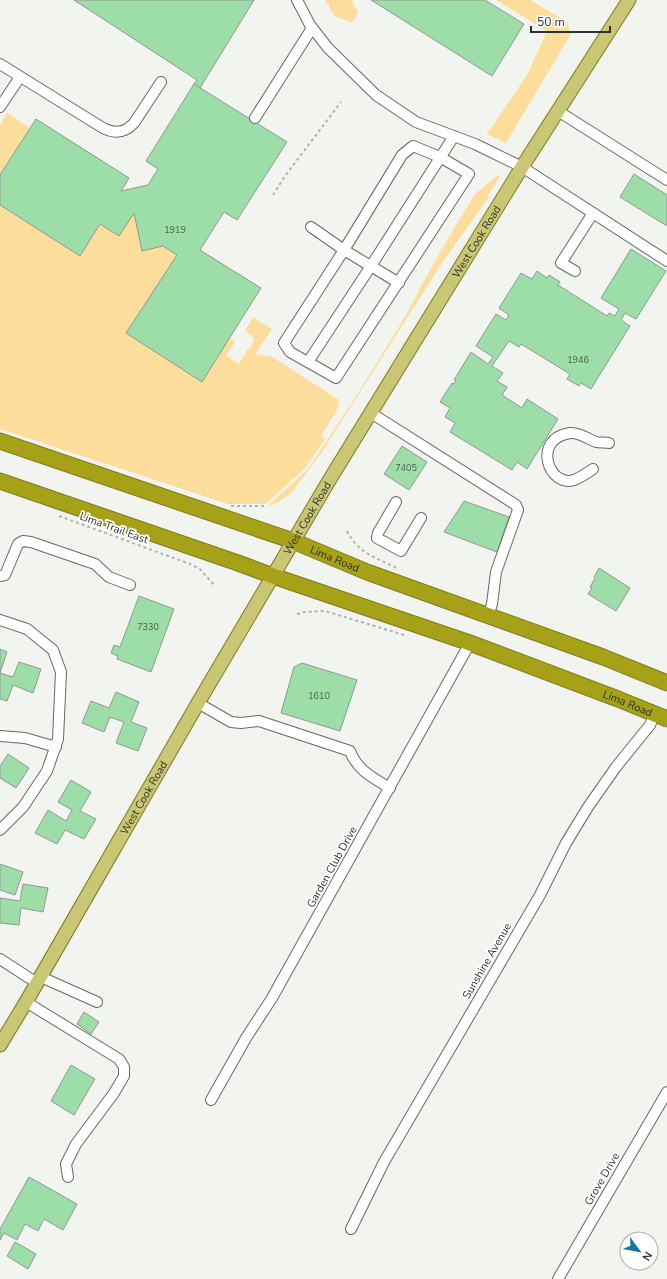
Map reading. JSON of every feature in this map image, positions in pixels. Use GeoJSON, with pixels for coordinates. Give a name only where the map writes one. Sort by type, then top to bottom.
{"type":"FeatureCollection","features":[{"type":"Feature","properties":{"kind":"highway","name":"Lima Road"},"geometry":{"type":"LineString","coordinates":[[0,441],[293,541],[368,572],[603,657],[667,683]]}},
{"type":"Feature","properties":{"kind":"highway","name":"Lima Road"},"geometry":{"type":"LineString","coordinates":[[0,481],[470,643],[661,716]]}},
{"type":"Feature","properties":{"kind":"main road","name":"West Cook Road"},"geometry":{"type":"LineString","coordinates":[[0,1045],[293,541],[522,167],[629,0]]}},
{"type":"Feature","properties":{"kind":"street"},"geometry":{"type":"LineString","coordinates":[[297,0],[312,28],[328,48],[376,95],[416,122],[476,144],[522,167],[667,261]]}},
{"type":"Feature","properties":{"kind":"street"},"geometry":{"type":"LineString","coordinates":[[255,118],[312,28]]}},
{"type":"Feature","properties":{"kind":"street"},"geometry":{"type":"LineString","coordinates":[[0,64],[103,128],[118,132],[128,129],[134,123],[161,82]]}},
{"type":"Feature","properties":{"kind":"street"},"geometry":{"type":"LineString","coordinates":[[0,108],[20,77]]}},
{"type":"Feature","properties":{"kind":"street"},"geometry":{"type":"LineString","coordinates":[[558,111],[667,180]]}},
{"type":"Feature","properties":{"kind":"street"},"geometry":{"type":"LineString","coordinates":[[308,362],[454,136]]}},
{"type":"Feature","properties":{"kind":"street"},"geometry":{"type":"LineString","coordinates":[[413,146],[440,157],[469,174],[336,378],[290,352],[284,343],[344,250],[402,155],[413,146]]}},
{"type":"Feature","properties":{"kind":"street"},"geometry":{"type":"LineString","coordinates":[[575,271],[561,263],[593,213]]}},
{"type":"Feature","properties":{"kind":"street"},"geometry":{"type":"LineString","coordinates":[[311,227],[344,250],[398,282]]}},
{"type":"Feature","properties":{"kind":"street"},"geometry":{"type":"LineString","coordinates":[[372,413],[516,505],[518,510],[496,572],[492,604],[488,616]]}},
{"type":"Feature","properties":{"kind":"street"},"geometry":{"type":"LineString","coordinates":[[593,469],[572,481],[562,479],[554,474],[549,467],[547,455],[548,447],[555,438],[562,434],[573,433],[598,442],[609,442]]}},
{"type":"Feature","properties":{"kind":"street"},"geometry":{"type":"LineString","coordinates":[[396,502],[378,533],[377,538],[401,551],[421,518]]}},
{"type":"Feature","properties":{"kind":"street"},"geometry":{"type":"LineString","coordinates":[[0,576],[5,574],[18,544],[23,541],[31,542],[95,564],[109,577],[130,585]]}},
{"type":"Feature","properties":{"kind":"street"},"geometry":{"type":"LineString","coordinates":[[0,620],[26,629],[54,650],[61,672],[58,739],[47,771],[24,807],[0,830]]}},
{"type":"Feature","properties":{"kind":"street","name":"Garden Club Drive"},"geometry":{"type":"LineString","coordinates":[[211,1100],[246,1038],[272,998],[470,643]]}},
{"type":"Feature","properties":{"kind":"street"},"geometry":{"type":"LineString","coordinates":[[198,703],[231,722],[241,724],[259,721],[350,751],[353,760],[367,775],[390,788]]}},
{"type":"Feature","properties":{"kind":"street","name":"Sunshine Avenue"},"geometry":{"type":"LineString","coordinates":[[351,1229],[384,1162],[540,895],[584,813],[607,779],[650,725],[661,716]]}},
{"type":"Feature","properties":{"kind":"street"},"geometry":{"type":"LineString","coordinates":[[0,736],[25,738],[56,747]]}},
{"type":"Feature","properties":{"kind":"street"},"geometry":{"type":"LineString","coordinates":[[0,959],[39,980],[97,1002]]}},
{"type":"Feature","properties":{"kind":"street"},"geometry":{"type":"LineString","coordinates":[[26,1002],[119,1059],[124,1067],[124,1076],[114,1094],[76,1144],[66,1164],[68,1177]]}},
{"type":"Feature","properties":{"kind":"street","name":"Grove Drive"},"geometry":{"type":"LineString","coordinates":[[558,1279],[667,1092]]}},
{"type":"Feature","properties":{"kind":"path"},"geometry":{"type":"LineString","coordinates":[[273,195],[285,176],[341,102]]}},
{"type":"Feature","properties":{"kind":"path","name":"Lima Trail East"},"geometry":{"type":"LineString","coordinates":[[58,516],[195,566],[200,569],[215,586]]}},
{"type":"Feature","properties":{"kind":"path"},"geometry":{"type":"LineString","coordinates":[[297,614],[304,612],[325,611],[404,635]]}},
{"type":"Feature","properties":{"kind":"shaded area"},"geometry":{"type":"Polygon","coordinates":[[[325,0],[353,0],[352,2],[358,13],[352,23],[335,16],[325,0]]]}},
{"type":"Feature","properties":{"kind":"shaded area"},"geometry":{"type":"Polygon","coordinates":[[[496,0],[530,0],[567,22],[571,34],[506,143],[487,134],[527,75],[547,31],[496,0]]]}},
{"type":"Feature","properties":{"kind":"shaded area"},"geometry":{"type":"Polygon","coordinates":[[[7,113],[30,128],[0,175],[0,125],[7,113]]]}},
{"type":"Feature","properties":{"kind":"shaded area"},"geometry":{"type":"Polygon","coordinates":[[[499,174],[499,178],[488,195],[489,197],[442,263],[322,452],[293,491],[285,498],[271,506],[269,505],[308,469],[353,401],[402,322],[441,250],[475,194],[499,174]]]}},
{"type":"Feature","properties":{"kind":"shaded area"},"geometry":{"type":"Polygon","coordinates":[[[0,205],[80,256],[100,224],[119,236],[134,213],[142,251],[163,246],[177,255],[127,333],[202,382],[229,338],[235,342],[226,356],[239,364],[247,350],[250,348],[254,339],[245,331],[253,317],[272,329],[255,354],[271,356],[339,400],[338,408],[321,436],[325,439],[306,467],[266,504],[228,504],[0,429],[0,205]]]}},
{"type":"Feature","properties":{"kind":"building"},"geometry":{"type":"Polygon","coordinates":[[[74,0],[254,0],[200,88],[194,84],[197,80],[74,0]]]}},
{"type":"Feature","properties":{"kind":"building"},"geometry":{"type":"Polygon","coordinates":[[[371,0],[485,0],[524,24],[492,76],[371,0]]]}},
{"type":"Feature","properties":{"kind":"building"},"geometry":{"type":"Polygon","coordinates":[[[194,84],[287,142],[237,220],[224,212],[200,250],[261,288],[202,382],[126,333],[177,255],[163,246],[142,251],[134,213],[119,236],[100,224],[80,256],[0,205],[0,175],[36,119],[129,178],[121,191],[148,185],[158,169],[146,161],[194,84]]]}},
{"type":"Feature","properties":{"kind":"building"},"geometry":{"type":"Polygon","coordinates":[[[634,174],[667,195],[667,226],[620,197],[634,174]]]}},
{"type":"Feature","properties":{"kind":"building"},"geometry":{"type":"Polygon","coordinates":[[[631,249],[666,271],[636,319],[625,313],[621,320],[630,326],[591,389],[581,383],[579,386],[567,379],[570,374],[521,344],[519,347],[509,341],[492,366],[503,373],[497,381],[507,387],[502,395],[522,408],[527,399],[558,419],[527,469],[517,462],[512,470],[450,432],[455,423],[445,417],[450,408],[440,402],[452,383],[454,384],[456,381],[454,380],[471,352],[488,364],[493,357],[476,346],[496,314],[506,320],[509,315],[499,308],[521,273],[532,279],[537,271],[547,278],[549,275],[560,282],[558,285],[607,316],[609,313],[615,316],[619,309],[601,298],[631,249]]]}},
{"type":"Feature","properties":{"kind":"building"},"geometry":{"type":"Polygon","coordinates":[[[402,446],[427,462],[409,490],[384,474],[402,446]]]}},
{"type":"Feature","properties":{"kind":"building"},"geometry":{"type":"Polygon","coordinates":[[[464,501],[509,517],[497,552],[444,532],[464,501]]]}},
{"type":"Feature","properties":{"kind":"building"},"geometry":{"type":"Polygon","coordinates":[[[599,568],[630,588],[616,611],[588,594],[592,588],[590,587],[599,568]]]}},
{"type":"Feature","properties":{"kind":"building"},"geometry":{"type":"Polygon","coordinates":[[[139,596],[174,609],[151,672],[117,659],[118,656],[111,653],[114,645],[120,647],[139,596]]]}},
{"type":"Feature","properties":{"kind":"building"},"geometry":{"type":"Polygon","coordinates":[[[0,649],[7,652],[0,673],[0,649]]]}},
{"type":"Feature","properties":{"kind":"building"},"geometry":{"type":"Polygon","coordinates":[[[19,662],[41,669],[33,693],[13,685],[7,701],[0,699],[0,673],[13,677],[19,662]]]}},
{"type":"Feature","properties":{"kind":"building"},"geometry":{"type":"Polygon","coordinates":[[[302,663],[357,680],[340,731],[281,713],[294,667],[302,663]]]}},
{"type":"Feature","properties":{"kind":"building"},"geometry":{"type":"Polygon","coordinates":[[[116,692],[139,702],[131,722],[147,728],[138,751],[116,743],[124,722],[110,717],[104,732],[82,723],[91,701],[109,708],[116,692]]]}},
{"type":"Feature","properties":{"kind":"building"},"geometry":{"type":"Polygon","coordinates":[[[8,754],[29,768],[16,788],[0,778],[0,766],[8,754]]]}},
{"type":"Feature","properties":{"kind":"building"},"geometry":{"type":"Polygon","coordinates":[[[71,780],[91,792],[80,811],[96,819],[84,839],[65,830],[57,844],[35,833],[48,810],[66,821],[72,810],[58,802],[71,780]]]}},
{"type":"Feature","properties":{"kind":"building"},"geometry":{"type":"Polygon","coordinates":[[[0,864],[23,872],[15,895],[0,890],[0,864]]]}},
{"type":"Feature","properties":{"kind":"building"},"geometry":{"type":"Polygon","coordinates":[[[23,884],[48,888],[43,912],[21,908],[19,925],[0,923],[0,898],[20,901],[23,884]]]}},
{"type":"Feature","properties":{"kind":"building"},"geometry":{"type":"Polygon","coordinates":[[[84,1012],[99,1022],[91,1034],[77,1024],[84,1012]]]}},
{"type":"Feature","properties":{"kind":"building"},"geometry":{"type":"Polygon","coordinates":[[[71,1065],[95,1079],[74,1115],[51,1101],[71,1065]]]}},
{"type":"Feature","properties":{"kind":"building"},"geometry":{"type":"Polygon","coordinates":[[[29,1177],[77,1204],[63,1230],[44,1219],[38,1231],[25,1224],[17,1240],[4,1233],[0,1240],[0,1229],[29,1177]]]}},
{"type":"Feature","properties":{"kind":"building"},"geometry":{"type":"Polygon","coordinates":[[[15,1242],[36,1254],[28,1269],[7,1256],[15,1242]]]}}]}
